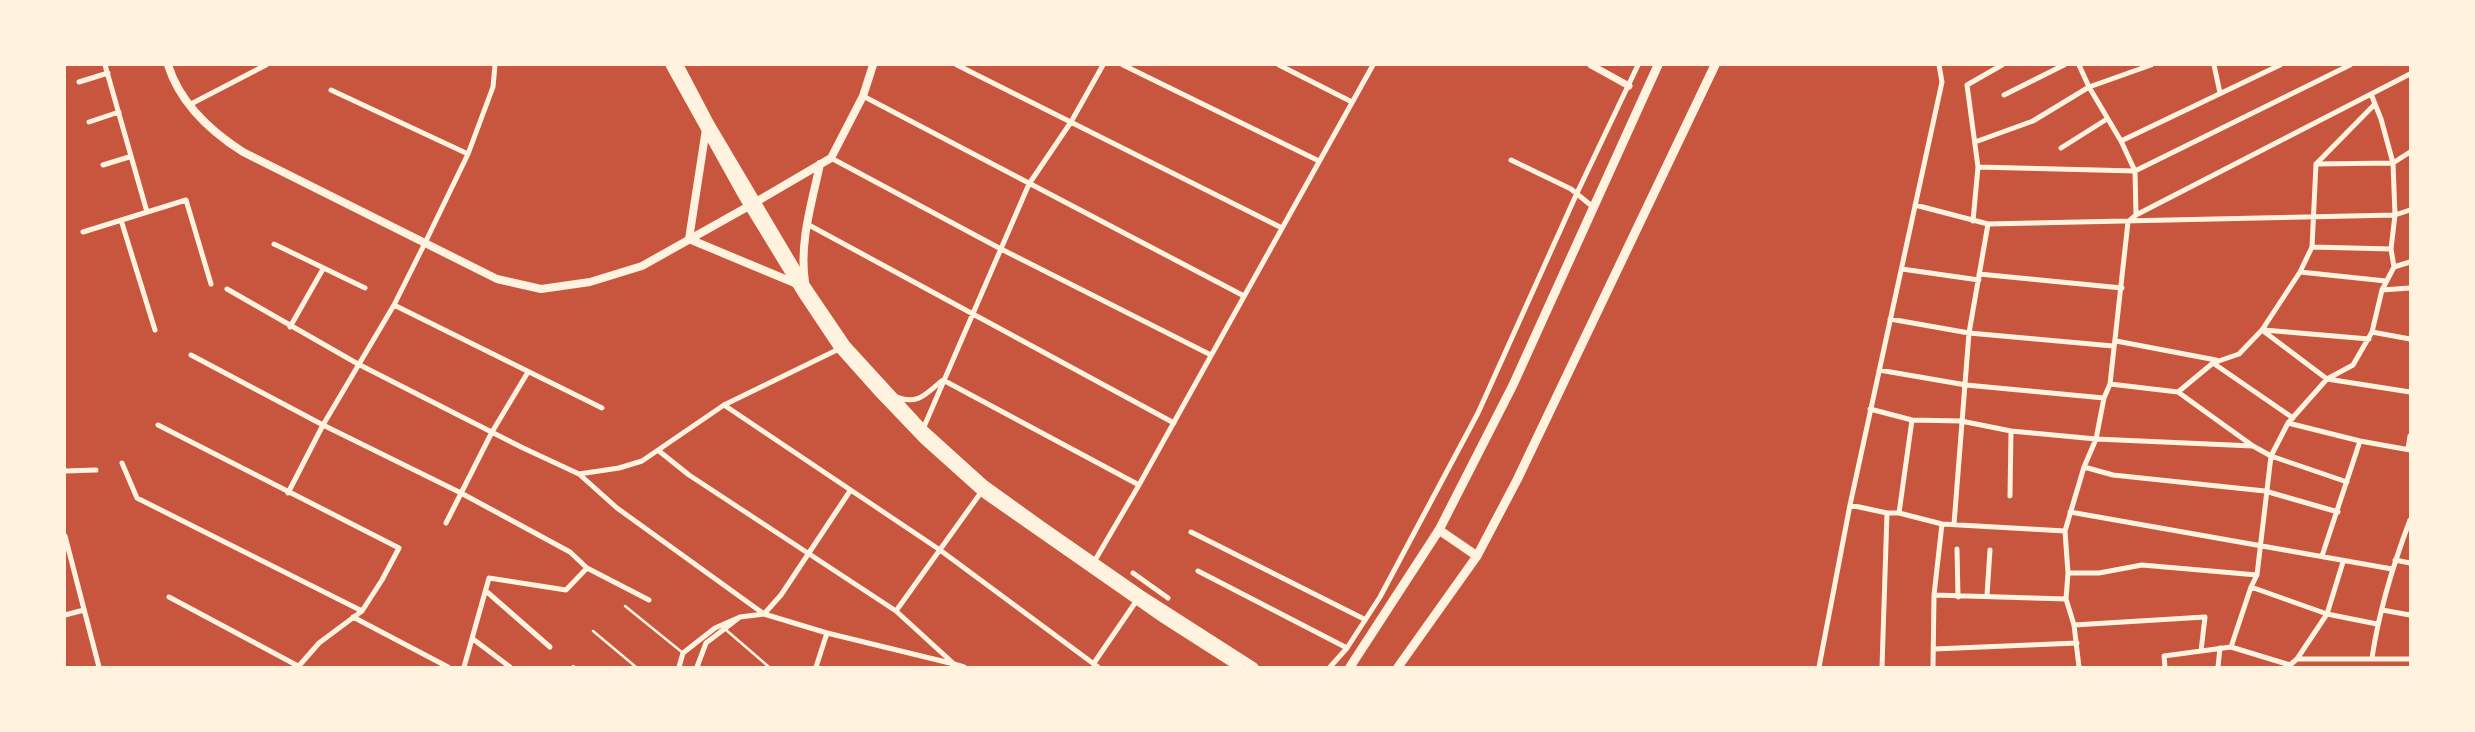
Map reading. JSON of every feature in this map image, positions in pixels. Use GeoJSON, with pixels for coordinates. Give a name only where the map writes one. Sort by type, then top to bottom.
{"type":"FeatureCollection","features":[{"type":"Feature","properties":{"kind":"main road"},"geometry":{"type":"LineString","coordinates":[[168,65],[172,78],[189,105],[207,126],[243,152],[497,279],[541,289],[590,282],[642,266],[831,158],[863,96],[873,65]]}},
{"type":"Feature","properties":{"kind":"main road"},"geometry":{"type":"LineString","coordinates":[[670,65],[801,285],[843,347],[924,440],[984,488],[1239,667]]}},
{"type":"Feature","properties":{"kind":"main road"},"geometry":{"type":"LineString","coordinates":[[679,65],[708,127],[689,239]]}},
{"type":"Feature","properties":{"kind":"main road"},"geometry":{"type":"LineString","coordinates":[[1350,667],[1438,530],[1513,385],[1658,65]]}},
{"type":"Feature","properties":{"kind":"main road"},"geometry":{"type":"LineString","coordinates":[[1398,667],[1477,556],[1517,480],[1715,65]]}},
{"type":"Feature","properties":{"kind":"main road"},"geometry":{"type":"LineString","coordinates":[[801,285],[807,224],[820,164]]}},
{"type":"Feature","properties":{"kind":"main road"},"geometry":{"type":"LineString","coordinates":[[689,239],[801,285]]}},
{"type":"Feature","properties":{"kind":"main road"},"geometry":{"type":"LineString","coordinates":[[843,347],[984,488],[1094,562],[1139,597],[1254,667]]}},
{"type":"Feature","properties":{"kind":"main road"},"geometry":{"type":"LineString","coordinates":[[1438,530],[1477,556]]}},
{"type":"Feature","properties":{"kind":"street"},"geometry":{"type":"LineString","coordinates":[[105,65],[147,212]]}},
{"type":"Feature","properties":{"kind":"street"},"geometry":{"type":"LineString","coordinates":[[189,105],[266,65]]}},
{"type":"Feature","properties":{"kind":"street"},"geometry":{"type":"LineString","coordinates":[[288,492],[323,425],[394,305],[425,243],[468,154],[493,87],[495,65]]}},
{"type":"Feature","properties":{"kind":"street"},"geometry":{"type":"LineString","coordinates":[[957,65],[1282,228]]}},
{"type":"Feature","properties":{"kind":"street"},"geometry":{"type":"LineString","coordinates":[[923,429],[1029,184],[1071,122],[1102,65]]}},
{"type":"Feature","properties":{"kind":"street"},"geometry":{"type":"LineString","coordinates":[[1123,65],[1319,161]]}},
{"type":"Feature","properties":{"kind":"street"},"geometry":{"type":"LineString","coordinates":[[1279,65],[1352,102]]}},
{"type":"Feature","properties":{"kind":"street"},"geometry":{"type":"LineString","coordinates":[[1094,562],[1373,65]]}},
{"type":"Feature","properties":{"kind":"street"},"geometry":{"type":"LineString","coordinates":[[1591,65],[1629,86]]}},
{"type":"Feature","properties":{"kind":"street"},"geometry":{"type":"LineString","coordinates":[[1330,667],[1347,648],[1380,597],[1478,412],[1638,65]]}},
{"type":"Feature","properties":{"kind":"street"},"geometry":{"type":"LineString","coordinates":[[1819,667],[1870,409],[1942,82],[1939,65]]}},
{"type":"Feature","properties":{"kind":"street"},"geometry":{"type":"LineString","coordinates":[[1973,221],[1978,167],[1967,85],[2002,65]]}},
{"type":"Feature","properties":{"kind":"street"},"geometry":{"type":"LineString","coordinates":[[2004,95],[2063,65]]}},
{"type":"Feature","properties":{"kind":"street"},"geometry":{"type":"LineString","coordinates":[[2078,65],[2135,171],[2136,215]]}},
{"type":"Feature","properties":{"kind":"street"},"geometry":{"type":"LineString","coordinates":[[1975,139],[2033,121],[2089,87],[2151,65]]}},
{"type":"Feature","properties":{"kind":"street"},"geometry":{"type":"LineString","coordinates":[[2214,65],[2220,93]]}},
{"type":"Feature","properties":{"kind":"street"},"geometry":{"type":"LineString","coordinates":[[2121,141],[2280,65]]}},
{"type":"Feature","properties":{"kind":"street"},"geometry":{"type":"LineString","coordinates":[[1978,167],[2135,171],[2350,65]]}},
{"type":"Feature","properties":{"kind":"street"},"geometry":{"type":"LineString","coordinates":[[79,82],[108,73]]}},
{"type":"Feature","properties":{"kind":"street"},"geometry":{"type":"LineString","coordinates":[[2079,667],[2074,625],[2066,599],[2068,573],[2065,531],[2084,467],[2096,439],[2104,398],[2110,384],[2128,222],[2136,215],[2410,74]]}},
{"type":"Feature","properties":{"kind":"street"},"geometry":{"type":"LineString","coordinates":[[331,90],[468,154]]}},
{"type":"Feature","properties":{"kind":"street"},"geometry":{"type":"LineString","coordinates":[[2231,647],[2257,575],[2271,456],[2290,420],[2327,379],[2353,365],[2372,332],[2382,290],[2394,267],[2391,249],[2395,215],[2393,163],[2371,94]]}},
{"type":"Feature","properties":{"kind":"street"},"geometry":{"type":"LineString","coordinates":[[863,96],[1244,296]]}},
{"type":"Feature","properties":{"kind":"street"},"geometry":{"type":"LineString","coordinates":[[2178,392],[2215,362],[2239,354],[2262,330],[2300,272],[2312,247],[2316,164],[2374,105]]}},
{"type":"Feature","properties":{"kind":"street"},"geometry":{"type":"LineString","coordinates":[[89,122],[119,112]]}},
{"type":"Feature","properties":{"kind":"street"},"geometry":{"type":"LineString","coordinates":[[2061,148],[2107,119]]}},
{"type":"Feature","properties":{"kind":"street"},"geometry":{"type":"LineString","coordinates":[[2316,164],[2393,163],[2410,152]]}},
{"type":"Feature","properties":{"kind":"street"},"geometry":{"type":"LineString","coordinates":[[103,165],[130,157]]}},
{"type":"Feature","properties":{"kind":"street"},"geometry":{"type":"LineString","coordinates":[[831,158],[1001,249],[1212,355]]}},
{"type":"Feature","properties":{"kind":"street"},"geometry":{"type":"LineString","coordinates":[[1511,160],[1577,193],[1594,206]]}},
{"type":"Feature","properties":{"kind":"street"},"geometry":{"type":"LineString","coordinates":[[83,232],[186,200],[211,284]]}},
{"type":"Feature","properties":{"kind":"street"},"geometry":{"type":"LineString","coordinates":[[1915,205],[1988,224],[2395,215],[2410,210]]}},
{"type":"Feature","properties":{"kind":"street"},"geometry":{"type":"LineString","coordinates":[[121,220],[155,330]]}},
{"type":"Feature","properties":{"kind":"street"},"geometry":{"type":"LineString","coordinates":[[807,224],[1174,423]]}},
{"type":"Feature","properties":{"kind":"street"},"geometry":{"type":"LineString","coordinates":[[1954,524],[1969,333],[1988,224]]}},
{"type":"Feature","properties":{"kind":"street"},"geometry":{"type":"LineString","coordinates":[[274,244],[365,288]]}},
{"type":"Feature","properties":{"kind":"street"},"geometry":{"type":"LineString","coordinates":[[2312,247],[2391,249]]}},
{"type":"Feature","properties":{"kind":"street"},"geometry":{"type":"LineString","coordinates":[[2394,267],[2410,262]]}},
{"type":"Feature","properties":{"kind":"street"},"geometry":{"type":"LineString","coordinates":[[290,327],[323,269]]}},
{"type":"Feature","properties":{"kind":"street"},"geometry":{"type":"LineString","coordinates":[[1902,269],[2122,288]]}},
{"type":"Feature","properties":{"kind":"street"},"geometry":{"type":"LineString","coordinates":[[2300,272],[2386,281]]}},
{"type":"Feature","properties":{"kind":"street"},"geometry":{"type":"LineString","coordinates":[[2382,290],[2410,288]]}},
{"type":"Feature","properties":{"kind":"street"},"geometry":{"type":"LineString","coordinates":[[227,289],[358,364],[579,474],[617,508],[764,614],[827,633],[964,667]]}},
{"type":"Feature","properties":{"kind":"street"},"geometry":{"type":"LineString","coordinates":[[394,305],[602,408]]}},
{"type":"Feature","properties":{"kind":"street"},"geometry":{"type":"LineString","coordinates":[[1890,318],[1969,333],[2115,344],[2215,362],[2290,420],[2360,441],[2409,449],[2410,436]]}},
{"type":"Feature","properties":{"kind":"street"},"geometry":{"type":"LineString","coordinates":[[2262,330],[2369,339]]}},
{"type":"Feature","properties":{"kind":"street"},"geometry":{"type":"LineString","coordinates":[[2262,330],[2327,379],[2410,392]]}},
{"type":"Feature","properties":{"kind":"street"},"geometry":{"type":"LineString","coordinates":[[2372,332],[2410,339]]}},
{"type":"Feature","properties":{"kind":"street"},"geometry":{"type":"LineString","coordinates":[[579,474],[619,468],[642,461],[724,405],[843,347]]}},
{"type":"Feature","properties":{"kind":"street"},"geometry":{"type":"LineString","coordinates":[[191,355],[323,425],[461,493],[570,552],[587,568],[649,600]]}},
{"type":"Feature","properties":{"kind":"street"},"geometry":{"type":"LineString","coordinates":[[1879,370],[1966,385],[2104,398]]}},
{"type":"Feature","properties":{"kind":"street"},"geometry":{"type":"LineString","coordinates":[[446,523],[492,432],[528,372]]}},
{"type":"Feature","properties":{"kind":"street"},"geometry":{"type":"LineString","coordinates":[[892,395],[908,401],[916,400],[943,380]]}},
{"type":"Feature","properties":{"kind":"street"},"geometry":{"type":"LineString","coordinates":[[943,380],[1139,485]]}},
{"type":"Feature","properties":{"kind":"street"},"geometry":{"type":"LineString","coordinates":[[2110,384],[2178,392],[2271,456],[2347,482]]}},
{"type":"Feature","properties":{"kind":"street"},"geometry":{"type":"LineString","coordinates":[[724,405],[940,551],[1096,665],[1139,597]]}},
{"type":"Feature","properties":{"kind":"street"},"geometry":{"type":"LineString","coordinates":[[1870,409],[1912,420],[1961,421],[2011,431],[2096,439],[2253,446]]}},
{"type":"Feature","properties":{"kind":"street"},"geometry":{"type":"LineString","coordinates":[[1899,513],[1912,420]]}},
{"type":"Feature","properties":{"kind":"street"},"geometry":{"type":"LineString","coordinates":[[158,425],[398,548],[362,611],[319,643],[299,667],[169,597]]}},
{"type":"Feature","properties":{"kind":"street"},"geometry":{"type":"LineString","coordinates":[[2010,496],[2011,431]]}},
{"type":"Feature","properties":{"kind":"street"},"geometry":{"type":"LineString","coordinates":[[2322,555],[2360,441]]}},
{"type":"Feature","properties":{"kind":"street"},"geometry":{"type":"LineString","coordinates":[[659,451],[689,475],[896,611],[954,664]]}},
{"type":"Feature","properties":{"kind":"street"},"geometry":{"type":"LineString","coordinates":[[122,463],[137,498],[362,611]]}},
{"type":"Feature","properties":{"kind":"street"},"geometry":{"type":"LineString","coordinates":[[2084,467],[2113,475],[2265,491],[2337,512]]}},
{"type":"Feature","properties":{"kind":"street"},"geometry":{"type":"LineString","coordinates":[[65,471],[96,470]]}},
{"type":"Feature","properties":{"kind":"street"},"geometry":{"type":"LineString","coordinates":[[896,611],[984,488]]}},
{"type":"Feature","properties":{"kind":"street"},"geometry":{"type":"LineString","coordinates":[[679,667],[683,653],[715,628],[740,617],[764,614],[781,595],[850,491]]}},
{"type":"Feature","properties":{"kind":"street"},"geometry":{"type":"LineString","coordinates":[[1850,505],[1942,524],[2065,531]]}},
{"type":"Feature","properties":{"kind":"street"},"geometry":{"type":"LineString","coordinates":[[2070,512],[2392,569]]}},
{"type":"Feature","properties":{"kind":"street"},"geometry":{"type":"LineString","coordinates":[[1882,667],[1887,513]]}},
{"type":"Feature","properties":{"kind":"street"},"geometry":{"type":"LineString","coordinates":[[2372,658],[2376,624],[2410,520]]}},
{"type":"Feature","properties":{"kind":"street"},"geometry":{"type":"LineString","coordinates":[[1933,667],[1934,596],[1942,524]]}},
{"type":"Feature","properties":{"kind":"street"},"geometry":{"type":"LineString","coordinates":[[1192,532],[1364,620]]}},
{"type":"Feature","properties":{"kind":"street"},"geometry":{"type":"LineString","coordinates":[[65,536],[99,667]]}},
{"type":"Feature","properties":{"kind":"street"},"geometry":{"type":"LineString","coordinates":[[1957,549],[1958,597]]}},
{"type":"Feature","properties":{"kind":"street"},"geometry":{"type":"LineString","coordinates":[[1987,595],[1990,550]]}},
{"type":"Feature","properties":{"kind":"street"},"geometry":{"type":"LineString","coordinates":[[2395,560],[2410,563]]}},
{"type":"Feature","properties":{"kind":"street"},"geometry":{"type":"LineString","coordinates":[[2165,667],[2164,656],[2231,647],[2290,666],[2327,614],[2343,562]]}},
{"type":"Feature","properties":{"kind":"street"},"geometry":{"type":"LineString","coordinates":[[2068,573],[2099,573],[2142,565],[2257,575]]}},
{"type":"Feature","properties":{"kind":"street"},"geometry":{"type":"LineString","coordinates":[[464,667],[489,578],[566,590],[587,568]]}},
{"type":"Feature","properties":{"kind":"street"},"geometry":{"type":"LineString","coordinates":[[1198,571],[1347,648]]}},
{"type":"Feature","properties":{"kind":"street"},"geometry":{"type":"LineString","coordinates":[[1133,573],[1168,598]]}},
{"type":"Feature","properties":{"kind":"street"},"geometry":{"type":"LineString","coordinates":[[2251,587],[2327,614],[2376,624]]}},
{"type":"Feature","properties":{"kind":"street"},"geometry":{"type":"LineString","coordinates":[[486,591],[550,647]]}},
{"type":"Feature","properties":{"kind":"street"},"geometry":{"type":"LineString","coordinates":[[1934,596],[1987,595],[2066,599]]}},
{"type":"Feature","properties":{"kind":"street"},"geometry":{"type":"LineString","coordinates":[[65,615],[84,610]]}},
{"type":"Feature","properties":{"kind":"street"},"geometry":{"type":"LineString","coordinates":[[2382,610],[2410,615]]}},
{"type":"Feature","properties":{"kind":"street"},"geometry":{"type":"LineString","coordinates":[[353,617],[448,667]]}},
{"type":"Feature","properties":{"kind":"street"},"geometry":{"type":"LineString","coordinates":[[699,666],[706,643],[740,617]]}},
{"type":"Feature","properties":{"kind":"street"},"geometry":{"type":"LineString","coordinates":[[2074,625],[2205,617],[2201,651]]}},
{"type":"Feature","properties":{"kind":"street"},"geometry":{"type":"LineString","coordinates":[[817,667],[827,633]]}},
{"type":"Feature","properties":{"kind":"street"},"geometry":{"type":"LineString","coordinates":[[473,639],[510,667]]}},
{"type":"Feature","properties":{"kind":"street"},"geometry":{"type":"LineString","coordinates":[[1934,649],[2077,643]]}},
{"type":"Feature","properties":{"kind":"street"},"geometry":{"type":"LineString","coordinates":[[2218,667],[2220,648]]}},
{"type":"Feature","properties":{"kind":"street"},"geometry":{"type":"LineString","coordinates":[[2297,659],[2410,659]]}},
{"type":"Feature","properties":{"kind":"lane"},"geometry":{"type":"LineString","coordinates":[[625,606],[683,653]]}},
{"type":"Feature","properties":{"kind":"lane"},"geometry":{"type":"LineString","coordinates":[[725,629],[769,667]]}},
{"type":"Feature","properties":{"kind":"lane"},"geometry":{"type":"LineString","coordinates":[[593,631],[636,667]]}}]}
